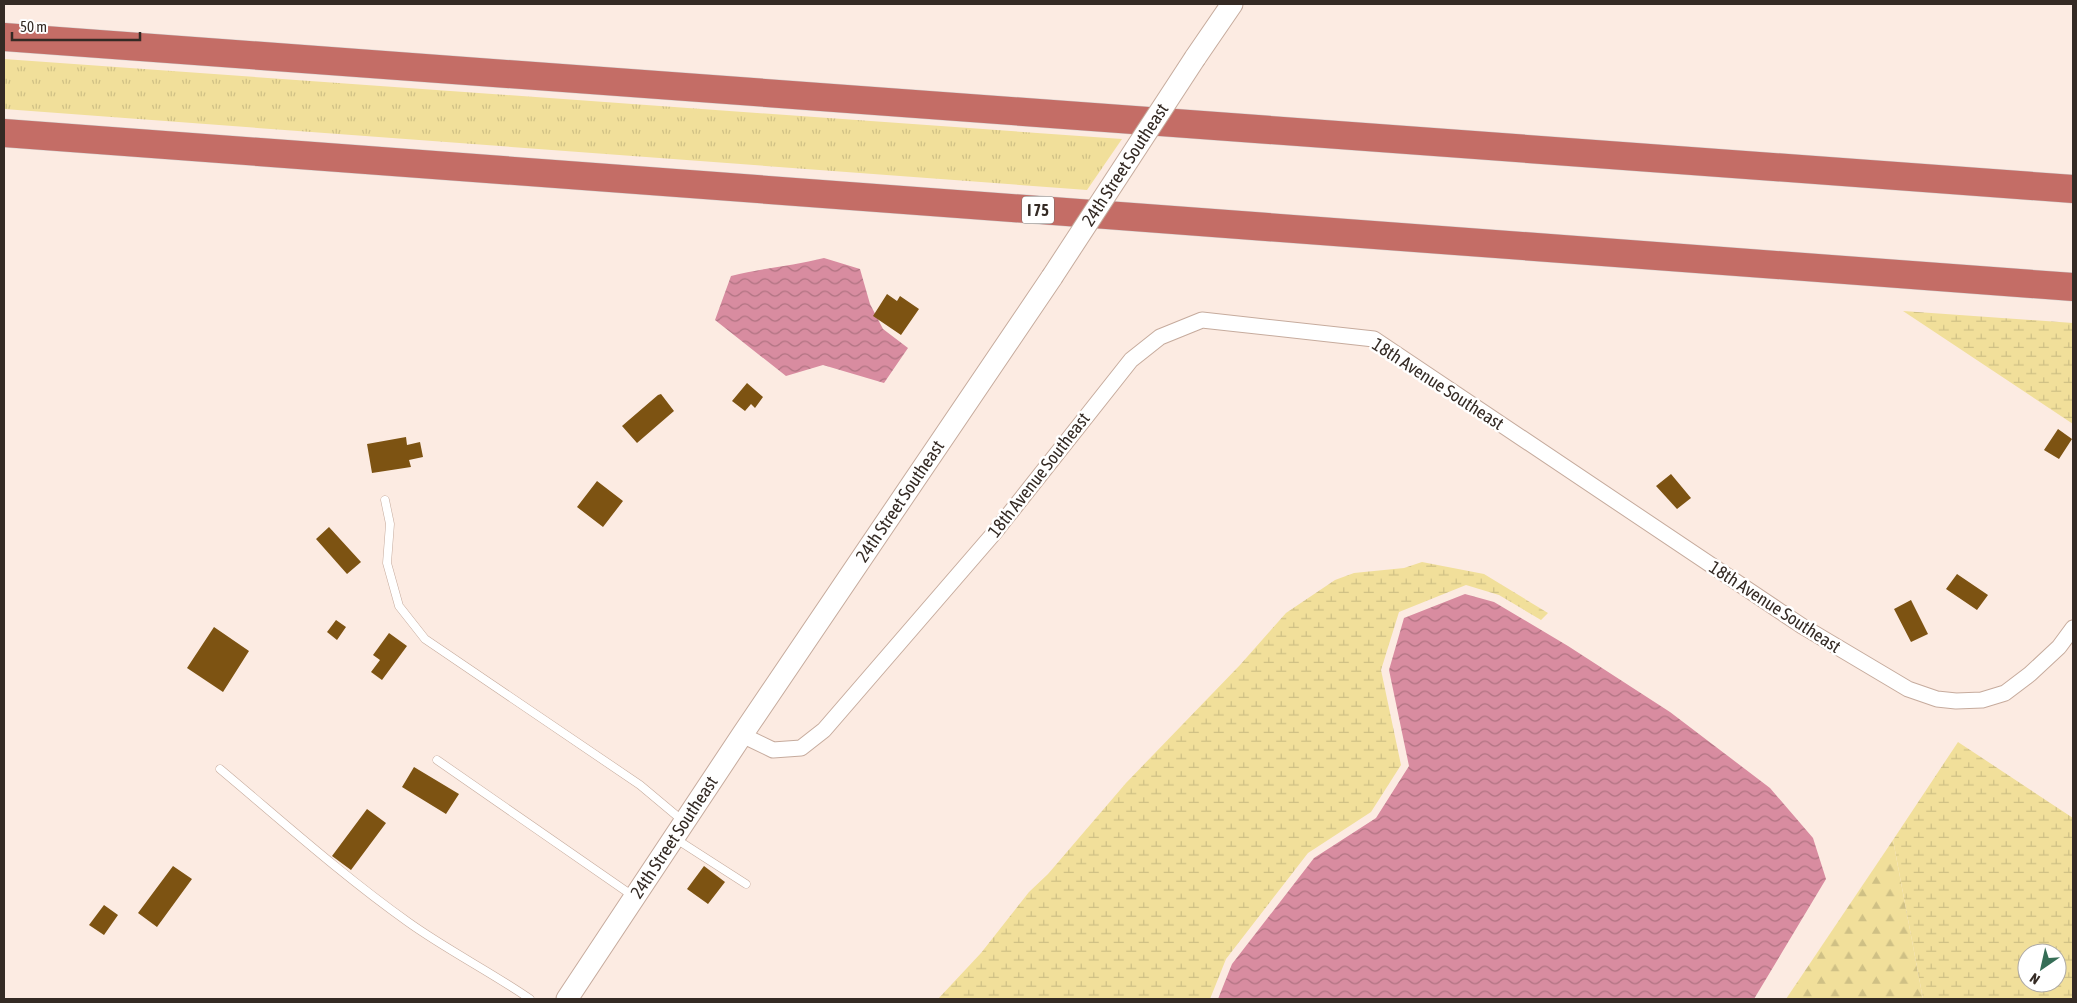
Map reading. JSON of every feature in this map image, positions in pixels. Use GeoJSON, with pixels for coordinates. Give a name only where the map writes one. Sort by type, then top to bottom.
{"type":"FeatureCollection","features":[{"type":"Feature","properties":{"kind":"highway"},"geometry":{"type":"LineString","coordinates":[[4,37],[2073,189]]}},
{"type":"Feature","properties":{"kind":"highway","name":"I 75"},"geometry":{"type":"LineString","coordinates":[[4,133],[2073,287]]}},
{"type":"Feature","properties":{"kind":"street","name":"24th Street Southeast"},"geometry":{"type":"LineString","coordinates":[[567,999],[742,735],[1052,277],[1232,4]]}},
{"type":"Feature","properties":{"kind":"street","name":"18th Avenue Southeast"},"geometry":{"type":"LineString","coordinates":[[742,735],[773,750],[801,748],[824,730],[995,532],[1131,360],[1160,337],[1202,320],[1374,339],[1802,626],[1908,689],[1937,699],[1956,701],[1982,700],[2005,693],[2059,646],[2073,628]]}},
{"type":"Feature","properties":{"kind":"lane"},"geometry":{"type":"LineString","coordinates":[[385,500],[390,524],[387,563],[399,606],[425,640],[640,785],[679,830],[746,884]]}},
{"type":"Feature","properties":{"kind":"lane"},"geometry":{"type":"LineString","coordinates":[[437,760],[634,898]]}},
{"type":"Feature","properties":{"kind":"lane"},"geometry":{"type":"LineString","coordinates":[[220,769],[366,892],[410,924],[530,999]]}},
{"type":"Feature","properties":{"kind":"green space"},"geometry":{"type":"Polygon","coordinates":[[[4,59],[1122,139],[1087,190],[4,109],[4,59]]]}},
{"type":"Feature","properties":{"kind":"green space"},"geometry":{"type":"Polygon","coordinates":[[[1903,311],[2073,323],[2073,424],[1903,311]]]}},
{"type":"Feature","properties":{"kind":"green space"},"geometry":{"type":"Polygon","coordinates":[[[1422,562],[1484,574],[1548,613],[1541,620],[1499,595],[1466,585],[1399,612],[1381,670],[1401,765],[1371,812],[1308,853],[1226,959],[1210,999],[938,999],[981,953],[1029,892],[1048,874],[1126,783],[1240,665],[1286,613],[1335,580],[1354,573],[1404,568],[1422,562]]]}},
{"type":"Feature","properties":{"kind":"green space"},"geometry":{"type":"Polygon","coordinates":[[[1958,742],[2073,818],[2073,999],[1923,999],[1893,840],[1958,742]]]}},
{"type":"Feature","properties":{"kind":"green space"},"geometry":{"type":"Polygon","coordinates":[[[1893,840],[1923,999],[1786,999],[1893,840]]]}},
{"type":"Feature","properties":{"kind":"water"},"geometry":{"type":"Polygon","coordinates":[[[824,258],[860,269],[870,304],[883,329],[908,348],[884,383],[823,365],[786,376],[715,320],[731,276],[824,258]]]}},
{"type":"Feature","properties":{"kind":"water"},"geometry":{"type":"Polygon","coordinates":[[[1465,594],[1494,602],[1568,646],[1670,712],[1770,788],[1813,838],[1826,879],[1754,999],[1218,999],[1232,964],[1314,858],[1376,818],[1409,766],[1389,670],[1404,618],[1465,594]]]}},
{"type":"Feature","properties":{"kind":"building"},"geometry":{"type":"Polygon","coordinates":[[[887,294],[897,301],[900,296],[919,309],[901,335],[873,316],[887,294]]]}},
{"type":"Feature","properties":{"kind":"building"},"geometry":{"type":"Polygon","coordinates":[[[747,383],[763,397],[755,408],[751,404],[745,411],[732,401],[747,383]]]}},
{"type":"Feature","properties":{"kind":"building"},"geometry":{"type":"Polygon","coordinates":[[[661,394],[674,411],[637,443],[622,426],[661,394]]]}},
{"type":"Feature","properties":{"kind":"building"},"geometry":{"type":"Polygon","coordinates":[[[2058,429],[2072,439],[2059,459],[2044,450],[2058,429]]]}},
{"type":"Feature","properties":{"kind":"building"},"geometry":{"type":"Polygon","coordinates":[[[406,437],[407,445],[420,442],[423,457],[409,460],[411,467],[372,473],[367,444],[406,437]]]}},
{"type":"Feature","properties":{"kind":"building"},"geometry":{"type":"Polygon","coordinates":[[[1671,474],[1691,498],[1677,509],[1656,486],[1671,474]]]}},
{"type":"Feature","properties":{"kind":"building"},"geometry":{"type":"Polygon","coordinates":[[[597,481],[623,501],[603,527],[577,507],[597,481]]]}},
{"type":"Feature","properties":{"kind":"building"},"geometry":{"type":"Polygon","coordinates":[[[329,527],[361,562],[347,574],[316,539],[329,527]]]}},
{"type":"Feature","properties":{"kind":"building"},"geometry":{"type":"Polygon","coordinates":[[[1957,574],[1988,595],[1977,610],[1946,589],[1957,574]]]}},
{"type":"Feature","properties":{"kind":"building"},"geometry":{"type":"Polygon","coordinates":[[[1911,600],[1928,634],[1911,642],[1894,609],[1911,600]]]}},
{"type":"Feature","properties":{"kind":"building"},"geometry":{"type":"Polygon","coordinates":[[[336,620],[346,627],[337,640],[327,632],[336,620]]]}},
{"type":"Feature","properties":{"kind":"building"},"geometry":{"type":"Polygon","coordinates":[[[214,627],[249,651],[223,692],[187,668],[214,627]]]}},
{"type":"Feature","properties":{"kind":"building"},"geometry":{"type":"Polygon","coordinates":[[[389,633],[407,646],[382,680],[371,672],[380,660],[373,655],[389,633]]]}},
{"type":"Feature","properties":{"kind":"building"},"geometry":{"type":"Polygon","coordinates":[[[414,767],[459,794],[446,814],[402,787],[414,767]]]}},
{"type":"Feature","properties":{"kind":"building"},"geometry":{"type":"Polygon","coordinates":[[[367,809],[386,823],[351,870],[332,856],[367,809]]]}},
{"type":"Feature","properties":{"kind":"building"},"geometry":{"type":"Polygon","coordinates":[[[173,866],[192,879],[157,927],[138,913],[173,866]]]}},
{"type":"Feature","properties":{"kind":"building"},"geometry":{"type":"Polygon","coordinates":[[[704,866],[725,882],[708,904],[687,889],[704,866]]]}},
{"type":"Feature","properties":{"kind":"building"},"geometry":{"type":"Polygon","coordinates":[[[104,905],[118,915],[104,935],[89,925],[104,905]]]}}]}
